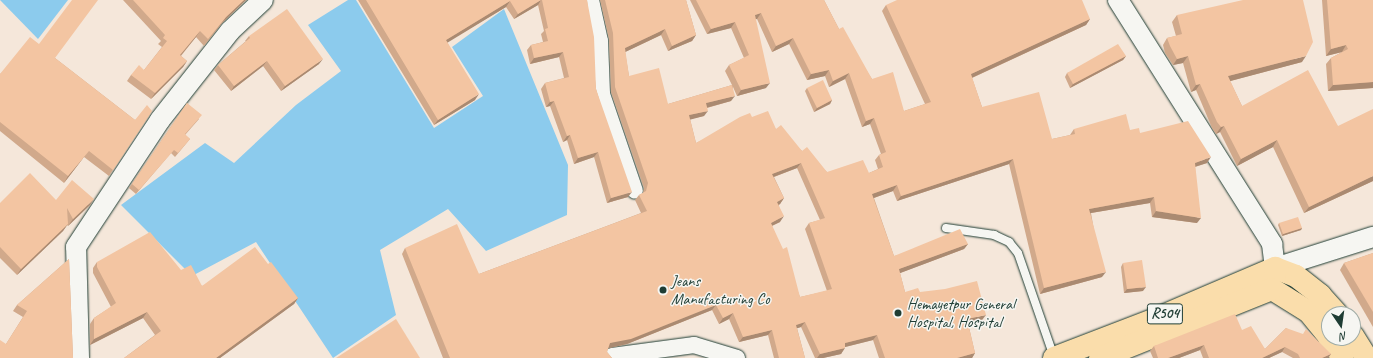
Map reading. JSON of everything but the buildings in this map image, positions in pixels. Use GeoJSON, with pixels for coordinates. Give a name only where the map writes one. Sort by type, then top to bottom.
{"type":"FeatureCollection","features":[{"type":"Feature","properties":{"kind":"main road"},"geometry":{"type":"LineString","coordinates":[[1284,272],[1320,295],[1330,306]]}},
{"type":"Feature","properties":{"kind":"main road"},"geometry":{"type":"LineString","coordinates":[[1284,272],[1309,312],[1321,328]]}},
{"type":"Feature","properties":{"kind":"main road","name":"R504"},"geometry":{"type":"LineString","coordinates":[[1054,358],[1284,272]]}},
{"type":"Feature","properties":{"kind":"main road","name":"R504"},"geometry":{"type":"LineString","coordinates":[[1100,358],[1284,272]]}},
{"type":"Feature","properties":{"kind":"main road"},"geometry":{"type":"LineString","coordinates":[[1335,346],[1343,358]]}},
{"type":"Feature","properties":{"kind":"main road"},"geometry":{"type":"LineString","coordinates":[[1359,346],[1366,358]]}},
{"type":"Feature","properties":{"kind":"street"},"geometry":{"type":"LineString","coordinates":[[79,358],[76,247],[160,120],[230,31],[263,0]]}},
{"type":"Feature","properties":{"kind":"street"},"geometry":{"type":"LineString","coordinates":[[591,0],[600,41],[602,94],[635,191]]}},
{"type":"Feature","properties":{"kind":"street"},"geometry":{"type":"LineString","coordinates":[[1118,0],[1272,244],[1284,272],[1373,237]]}},
{"type":"Feature","properties":{"kind":"street"},"geometry":{"type":"LineString","coordinates":[[612,356],[694,346],[737,358]]}},
{"type":"Feature","properties":{"kind":"lane"},"geometry":{"type":"LineString","coordinates":[[946,228],[994,235],[1009,242],[1018,253],[1054,358]]}},
{"type":"Feature","properties":{"kind":"water"},"geometry":{"type":"Polygon","coordinates":[[[0,0],[68,0],[38,39],[0,0]]]}},
{"type":"Feature","properties":{"kind":"water"},"geometry":{"type":"Polygon","coordinates":[[[348,0],[356,0],[434,128],[483,96],[452,47],[504,9],[568,165],[567,215],[486,251],[448,209],[380,250],[396,315],[333,358],[256,242],[192,276],[121,205],[205,143],[234,163],[296,105],[341,71],[308,25],[348,0]]]}},
{"type":"Feature","properties":{"kind":"place","name":"Jeans Manufacturing Co"},"geometry":{"type":"Point","coordinates":[663,290]}},
{"type":"Feature","properties":{"kind":"place","name":"Hemayetpur General Hospital, Hospital"},"geometry":{"type":"Point","coordinates":[898,313]}}]}
